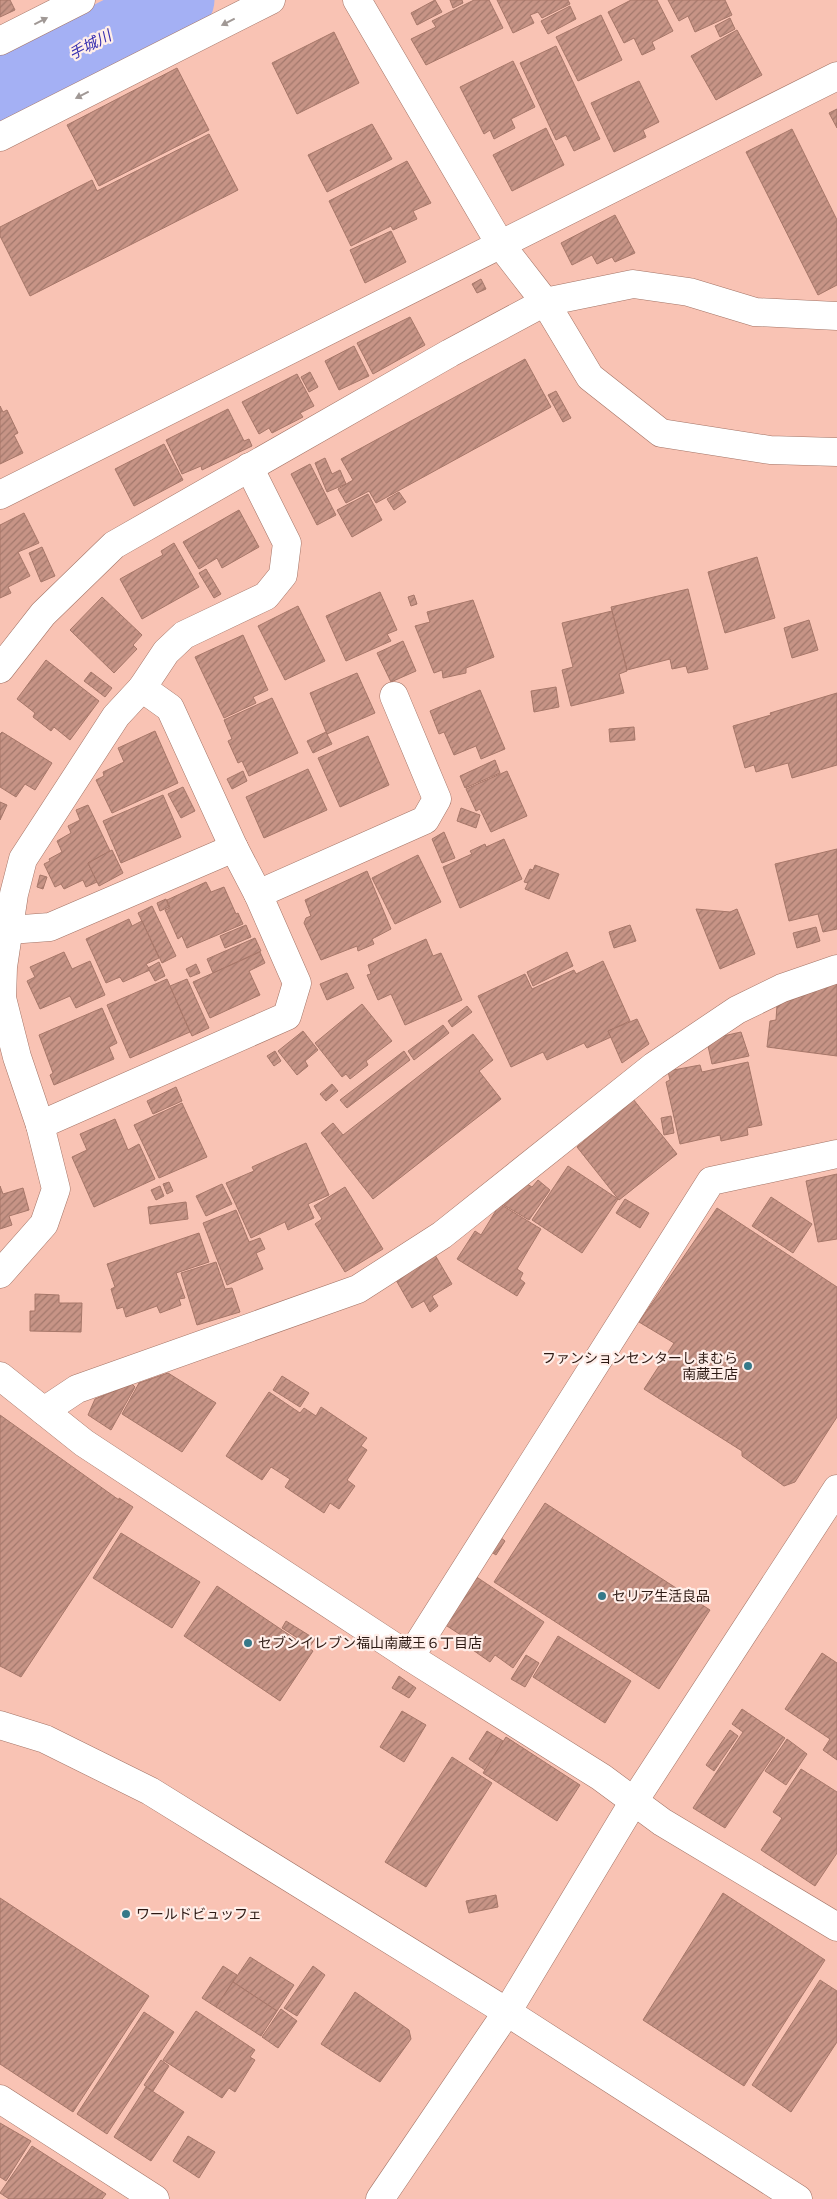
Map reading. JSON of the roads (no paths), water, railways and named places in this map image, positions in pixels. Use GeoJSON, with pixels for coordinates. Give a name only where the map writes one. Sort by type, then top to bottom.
{"type":"FeatureCollection","features":[{"type":"Feature","properties":{"kind":"street"},"geometry":{"type":"LineString","coordinates":[[0,41],[81,0]]}},
{"type":"Feature","properties":{"kind":"street"},"geometry":{"type":"LineString","coordinates":[[0,137],[271,0]]}},
{"type":"Feature","properties":{"kind":"street"},"geometry":{"type":"LineString","coordinates":[[356,0],[500,244],[545,302],[590,377],[661,433],[770,450],[837,452]]}},
{"type":"Feature","properties":{"kind":"street"},"geometry":{"type":"LineString","coordinates":[[0,495],[837,76]]}},
{"type":"Feature","properties":{"kind":"street"},"geometry":{"type":"LineString","coordinates":[[0,669],[43,614],[114,545],[450,353],[545,302],[633,284],[689,292],[755,312],[837,316]]}},
{"type":"Feature","properties":{"kind":"street"},"geometry":{"type":"LineString","coordinates":[[0,1274],[44,1224],[56,1189],[40,1126],[17,1057],[2,998],[3,967],[14,894],[23,859],[116,716],[142,688],[166,652],[184,635],[266,596],[283,575],[287,543],[249,467]]}},
{"type":"Feature","properties":{"kind":"street"},"geometry":{"type":"LineString","coordinates":[[40,1126],[287,1016],[297,983],[258,894],[234,848],[170,708],[142,688]]}},
{"type":"Feature","properties":{"kind":"street"},"geometry":{"type":"LineString","coordinates":[[258,894],[425,820],[437,799],[394,696]]}},
{"type":"Feature","properties":{"kind":"street"},"geometry":{"type":"LineString","coordinates":[[9,930],[50,927],[234,848]]}},
{"type":"Feature","properties":{"kind":"street"},"geometry":{"type":"LineString","coordinates":[[44,1411],[77,1389],[358,1289],[442,1235],[654,1066],[737,1010],[782,988],[837,969]]}},
{"type":"Feature","properties":{"kind":"street"},"geometry":{"type":"LineString","coordinates":[[410,1657],[711,1181],[837,1154]]}},
{"type":"Feature","properties":{"kind":"street"},"geometry":{"type":"LineString","coordinates":[[0,1376],[84,1443],[410,1657],[601,1777],[662,1822],[837,1928]]}},
{"type":"Feature","properties":{"kind":"street"},"geometry":{"type":"LineString","coordinates":[[380,2199],[507,2012],[634,1801],[837,1489]]}},
{"type":"Feature","properties":{"kind":"street"},"geometry":{"type":"LineString","coordinates":[[0,1725],[45,1739],[150,1791],[507,2012],[798,2199]]}},
{"type":"Feature","properties":{"kind":"street"},"geometry":{"type":"LineString","coordinates":[[0,2099],[155,2199]]}},
{"type":"Feature","properties":{"kind":"waterway","name":"手城川"},"geometry":{"type":"LineString","coordinates":[[0,91],[180,0]]}},
{"type":"Feature","properties":{"kind":"place","name":"ファンションセンターしまむら 南蔵王店"},"geometry":{"type":"Point","coordinates":[748,1366]}},
{"type":"Feature","properties":{"kind":"place","name":"セリア生活良品"},"geometry":{"type":"Point","coordinates":[602,1596]}},
{"type":"Feature","properties":{"kind":"place","name":"セブンイレブン福山南蔵王６丁目店"},"geometry":{"type":"Point","coordinates":[248,1643]}},
{"type":"Feature","properties":{"kind":"place","name":"ワールドビュッフェ"},"geometry":{"type":"Point","coordinates":[126,1914]}}]}
